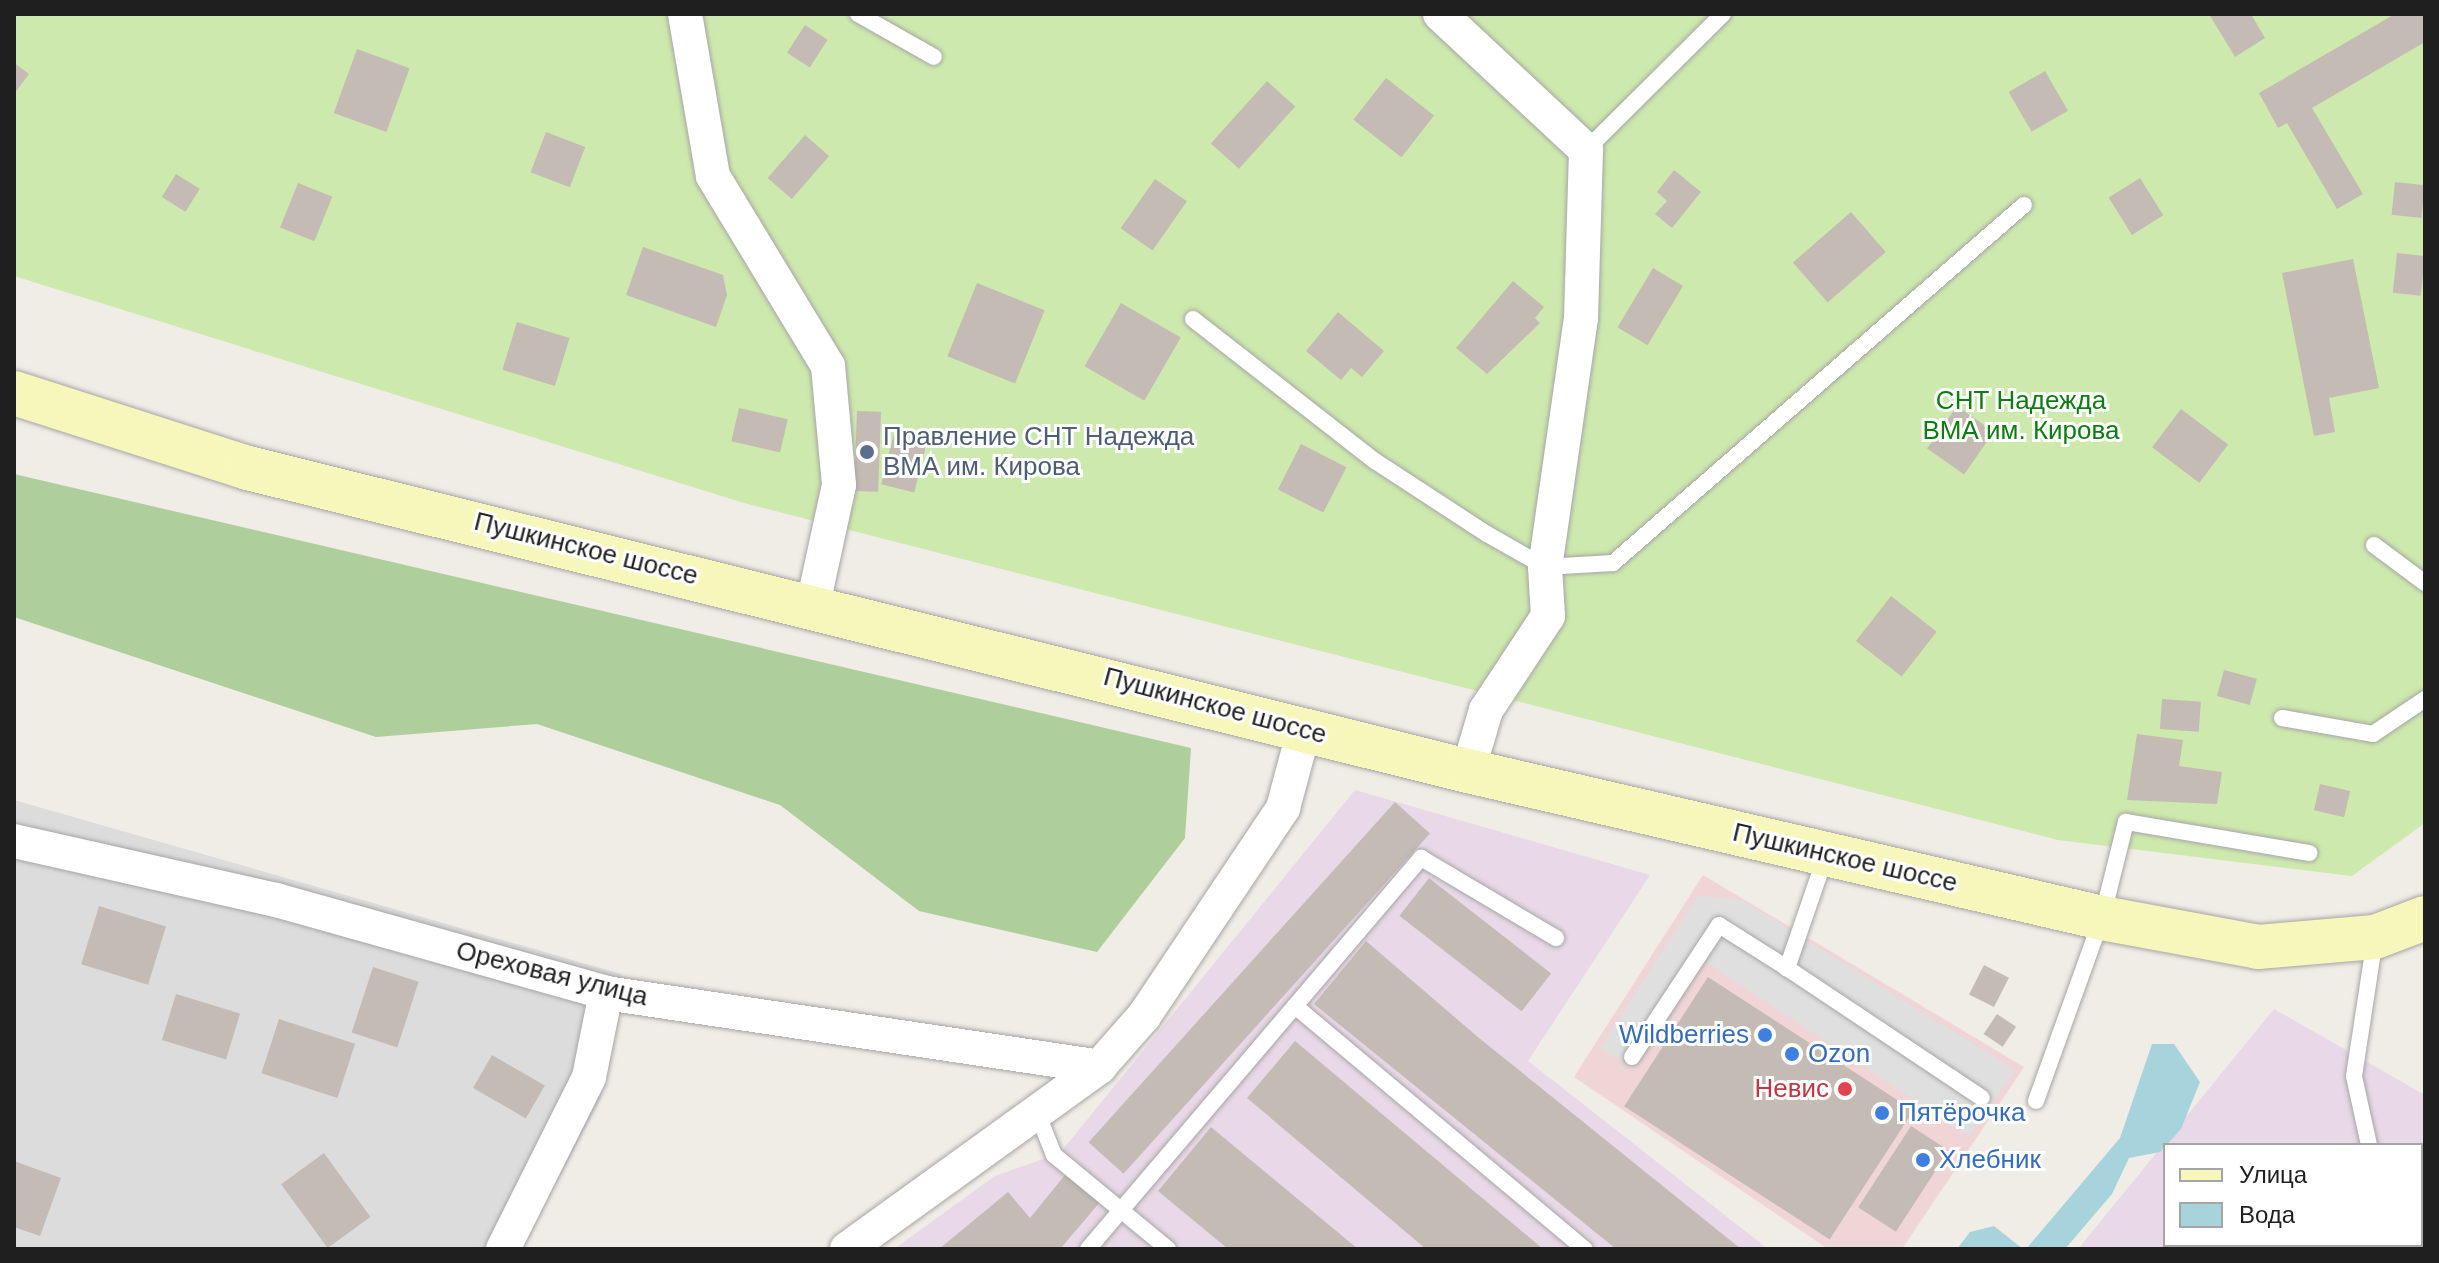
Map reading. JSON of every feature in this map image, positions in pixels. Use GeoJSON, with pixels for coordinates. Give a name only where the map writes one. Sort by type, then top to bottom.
{"type":"FeatureCollection","features":[{"type":"Feature","properties":{"kind":"main road","name":"Пушкинское шоссе"},"geometry":{"type":"LineString","coordinates":[[14,393],[248,468],[999,649],[1468,771],[2102,918],[2258,947],[2375,937],[2425,918]]}},
{"type":"Feature","properties":{"kind":"street"},"geometry":{"type":"LineString","coordinates":[[685,14],[713,176],[828,366],[839,485],[813,604]]}},
{"type":"Feature","properties":{"kind":"street"},"geometry":{"type":"LineString","coordinates":[[1440,14],[1586,150],[1581,318],[1545,567],[1548,616],[1486,710],[1468,771]]}},
{"type":"Feature","properties":{"kind":"street"},"geometry":{"type":"LineString","coordinates":[[847,1249],[1038,1115],[1099,1067],[1186,963],[1283,808],[1304,730]]}},
{"type":"Feature","properties":{"kind":"street","name":"Ореховая улица"},"geometry":{"type":"LineString","coordinates":[[14,841],[276,900],[606,993],[1099,1067]]}},
{"type":"Feature","properties":{"kind":"street"},"geometry":{"type":"LineString","coordinates":[[503,1249],[589,1077],[606,993]]}},
{"type":"Feature","properties":{"kind":"lane"},"geometry":{"type":"LineString","coordinates":[[858,14],[934,57]]}},
{"type":"Feature","properties":{"kind":"lane"},"geometry":{"type":"LineString","coordinates":[[1586,150],[1723,14]]}},
{"type":"Feature","properties":{"kind":"lane"},"geometry":{"type":"LineString","coordinates":[[1193,319],[1375,461],[1545,567],[1613,563],[2024,205]]}},
{"type":"Feature","properties":{"kind":"lane"},"geometry":{"type":"LineString","coordinates":[[2374,545],[2425,583]]}},
{"type":"Feature","properties":{"kind":"lane"},"geometry":{"type":"LineString","coordinates":[[2282,718],[2373,734],[2425,699]]}},
{"type":"Feature","properties":{"kind":"lane"},"geometry":{"type":"LineString","coordinates":[[2036,1101],[2102,918],[2126,822],[2309,853]]}},
{"type":"Feature","properties":{"kind":"lane"},"geometry":{"type":"LineString","coordinates":[[1787,968],[1827,853]]}},
{"type":"Feature","properties":{"kind":"lane"},"geometry":{"type":"LineString","coordinates":[[1088,1249],[1421,858],[1556,938]]}},
{"type":"Feature","properties":{"kind":"lane"},"geometry":{"type":"LineString","coordinates":[[1632,1057],[1719,925],[1982,1098]]}},
{"type":"Feature","properties":{"kind":"lane"},"geometry":{"type":"LineString","coordinates":[[2369,1143],[2354,1076],[2375,937]]}},
{"type":"Feature","properties":{"kind":"lane"},"geometry":{"type":"LineString","coordinates":[[1295,1006],[1585,1249]]}},
{"type":"Feature","properties":{"kind":"lane"},"geometry":{"type":"LineString","coordinates":[[1038,1115],[1054,1155],[1168,1249]]}},
{"type":"Feature","properties":{"kind":"shaded area"},"geometry":{"type":"Polygon","coordinates":[[[1355,790],[1650,875],[1528,1061],[1768,1249],[894,1249],[995,1176],[1060,1153],[1355,790]]]}},
{"type":"Feature","properties":{"kind":"shaded area"},"geometry":{"type":"Polygon","coordinates":[[[14,800],[621,974],[601,1099],[521,1249],[14,1249],[14,800]]]}},
{"type":"Feature","properties":{"kind":"shaded area"},"geometry":{"type":"Polygon","coordinates":[[[1703,875],[2024,1067],[1902,1249],[1828,1249],[1574,1077],[1703,875]]]}},
{"type":"Feature","properties":{"kind":"shaded area"},"geometry":{"type":"Polygon","coordinates":[[[1698,896],[1742,900],[2015,1070],[1969,1136],[1694,954],[1623,1063],[1600,1048],[1698,896]]]}},
{"type":"Feature","properties":{"kind":"shaded area"},"geometry":{"type":"Polygon","coordinates":[[[2274,1009],[2425,1095],[2425,1249],[2078,1249],[2163,1145],[2163,1247],[2423,1247],[2423,1143],[2165,1143],[2274,1009]]]}},
{"type":"Feature","properties":{"kind":"green space","name":"СНТ Надежда ВМА им. Кирова"},"geometry":{"type":"Polygon","coordinates":[[[14,14],[2425,14],[2425,823],[2352,876],[2058,840],[744,503],[14,276],[14,14]]]}},
{"type":"Feature","properties":{"kind":"green space"},"geometry":{"type":"Polygon","coordinates":[[[14,474],[1191,748],[1185,838],[1097,952],[919,911],[780,805],[537,724],[376,737],[14,617],[14,474]]]}},
{"type":"Feature","properties":{"kind":"water"},"geometry":{"type":"Polygon","coordinates":[[[2152,1044],[2174,1044],[2200,1082],[2181,1129],[2168,1143],[2163,1143],[2160,1152],[2129,1158],[2112,1194],[2065,1249],[2026,1249],[2120,1138],[2152,1044]]]}},
{"type":"Feature","properties":{"kind":"water"},"geometry":{"type":"Polygon","coordinates":[[[1994,1226],[2023,1249],[1957,1249],[1970,1232],[1994,1226]]]}},
{"type":"Feature","properties":{"kind":"building"},"geometry":{"type":"Polygon","coordinates":[[[2209,14],[2251,14],[2265,38],[2235,57],[2209,14]]]}},
{"type":"Feature","properties":{"kind":"building"},"geometry":{"type":"Polygon","coordinates":[[[2395,14],[2425,14],[2425,42],[2312,108],[2363,194],[2337,209],[2287,123],[2278,128],[2259,93],[2395,14]]]}},
{"type":"Feature","properties":{"kind":"building"},"geometry":{"type":"Polygon","coordinates":[[[805,25],[828,40],[810,67],[787,53],[805,25]]]}},
{"type":"Feature","properties":{"kind":"building"},"geometry":{"type":"Polygon","coordinates":[[[357,49],[410,68],[386,132],[334,113],[357,49]]]}},
{"type":"Feature","properties":{"kind":"building"},"geometry":{"type":"Polygon","coordinates":[[[14,63],[29,74],[14,94],[14,63]]]}},
{"type":"Feature","properties":{"kind":"building"},"geometry":{"type":"Polygon","coordinates":[[[2045,71],[2068,111],[2032,132],[2009,92],[2045,71]]]}},
{"type":"Feature","properties":{"kind":"building"},"geometry":{"type":"Polygon","coordinates":[[[1386,78],[1434,116],[1401,157],[1353,120],[1386,78]]]}},
{"type":"Feature","properties":{"kind":"building"},"geometry":{"type":"Polygon","coordinates":[[[1267,81],[1295,106],[1239,169],[1211,143],[1267,81]]]}},
{"type":"Feature","properties":{"kind":"building"},"geometry":{"type":"Polygon","coordinates":[[[546,132],[585,147],[570,187],[531,172],[546,132]]]}},
{"type":"Feature","properties":{"kind":"building"},"geometry":{"type":"Polygon","coordinates":[[[805,135],[829,156],[792,199],[768,178],[805,135]]]}},
{"type":"Feature","properties":{"kind":"building"},"geometry":{"type":"Polygon","coordinates":[[[1674,170],[1701,192],[1672,228],[1655,214],[1667,201],[1657,192],[1674,170]]]}},
{"type":"Feature","properties":{"kind":"building"},"geometry":{"type":"Polygon","coordinates":[[[176,174],[200,189],[185,212],[162,197],[176,174]]]}},
{"type":"Feature","properties":{"kind":"building"},"geometry":{"type":"Polygon","coordinates":[[[2140,178],[2163,215],[2132,235],[2109,198],[2140,178]]]}},
{"type":"Feature","properties":{"kind":"building"},"geometry":{"type":"Polygon","coordinates":[[[1155,179],[1187,201],[1153,251],[1121,228],[1155,179]]]}},
{"type":"Feature","properties":{"kind":"building"},"geometry":{"type":"Polygon","coordinates":[[[2395,182],[2425,185],[2421,218],[2392,215],[2395,182]]]}},
{"type":"Feature","properties":{"kind":"building"},"geometry":{"type":"Polygon","coordinates":[[[298,183],[332,197],[314,241],[280,228],[298,183]]]}},
{"type":"Feature","properties":{"kind":"building"},"geometry":{"type":"Polygon","coordinates":[[[1851,212],[1886,252],[1828,303],[1793,263],[1851,212]]]}},
{"type":"Feature","properties":{"kind":"building"},"geometry":{"type":"Polygon","coordinates":[[[643,247],[723,275],[727,295],[716,327],[626,295],[643,247]]]}},
{"type":"Feature","properties":{"kind":"building"},"geometry":{"type":"Polygon","coordinates":[[[2397,253],[2425,256],[2421,296],[2393,293],[2397,253]]]}},
{"type":"Feature","properties":{"kind":"building"},"geometry":{"type":"Polygon","coordinates":[[[2353,259],[2379,388],[2329,398],[2335,432],[2314,436],[2282,273],[2353,259]]]}},
{"type":"Feature","properties":{"kind":"building"},"geometry":{"type":"Polygon","coordinates":[[[1653,268],[1683,286],[1647,345],[1617,327],[1653,268]]]}},
{"type":"Feature","properties":{"kind":"building"},"geometry":{"type":"Polygon","coordinates":[[[1513,281],[1544,307],[1535,318],[1540,323],[1487,374],[1456,348],[1513,281]]]}},
{"type":"Feature","properties":{"kind":"building"},"geometry":{"type":"Polygon","coordinates":[[[977,283],[1045,310],[1015,384],[947,356],[977,283]]]}},
{"type":"Feature","properties":{"kind":"building"},"geometry":{"type":"Polygon","coordinates":[[[1121,303],[1181,338],[1144,401],[1084,366],[1121,303]]]}},
{"type":"Feature","properties":{"kind":"building"},"geometry":{"type":"Polygon","coordinates":[[[1338,312],[1384,351],[1362,377],[1351,368],[1341,380],[1306,351],[1338,312]]]}},
{"type":"Feature","properties":{"kind":"building"},"geometry":{"type":"Polygon","coordinates":[[[517,322],[570,338],[555,386],[502,370],[517,322]]]}},
{"type":"Feature","properties":{"kind":"building"},"geometry":{"type":"Polygon","coordinates":[[[1957,406],[1994,432],[1964,474],[1927,449],[1957,406]]]}},
{"type":"Feature","properties":{"kind":"building"},"geometry":{"type":"Polygon","coordinates":[[[739,408],[788,419],[780,452],[731,441],[739,408]]]}},
{"type":"Feature","properties":{"kind":"building"},"geometry":{"type":"Polygon","coordinates":[[[2181,409],[2228,445],[2199,483],[2152,447],[2181,409]]]}},
{"type":"Feature","properties":{"kind":"building","name":"Правление СНТ Надежда ВМА им. Кирова"},"geometry":{"type":"Polygon","coordinates":[[[857,411],[881,412],[878,492],[854,491],[857,411]]]}},
{"type":"Feature","properties":{"kind":"building"},"geometry":{"type":"Polygon","coordinates":[[[895,429],[928,437],[914,493],[881,484],[895,429]]]}},
{"type":"Feature","properties":{"kind":"building"},"geometry":{"type":"Polygon","coordinates":[[[1301,444],[1346,467],[1323,513],[1278,489],[1301,444]]]}},
{"type":"Feature","properties":{"kind":"building"},"geometry":{"type":"Polygon","coordinates":[[[1891,596],[1937,632],[1902,677],[1856,641],[1891,596]]]}},
{"type":"Feature","properties":{"kind":"building"},"geometry":{"type":"Polygon","coordinates":[[[2224,670],[2257,679],[2250,705],[2217,696],[2224,670]]]}},
{"type":"Feature","properties":{"kind":"building"},"geometry":{"type":"Polygon","coordinates":[[[2162,699],[2201,702],[2199,732],[2160,729],[2162,699]]]}},
{"type":"Feature","properties":{"kind":"building"},"geometry":{"type":"Polygon","coordinates":[[[2137,734],[2183,740],[2179,766],[2222,772],[2217,804],[2127,800],[2137,734]]]}},
{"type":"Feature","properties":{"kind":"building"},"geometry":{"type":"Polygon","coordinates":[[[2320,784],[2350,791],[2344,817],[2314,810],[2320,784]]]}},
{"type":"Feature","properties":{"kind":"building"},"geometry":{"type":"Polygon","coordinates":[[[1395,802],[1430,833],[1123,1174],[1089,1142],[1395,802]]]}},
{"type":"Feature","properties":{"kind":"building"},"geometry":{"type":"Polygon","coordinates":[[[1429,878],[1551,973],[1522,1011],[1399,916],[1429,878]]]}},
{"type":"Feature","properties":{"kind":"building"},"geometry":{"type":"Polygon","coordinates":[[[99,906],[166,926],[148,985],[81,964],[99,906]]]}},
{"type":"Feature","properties":{"kind":"building"},"geometry":{"type":"Polygon","coordinates":[[[1366,941],[1479,1038],[1741,1249],[1616,1249],[1314,1004],[1366,941]]]}},
{"type":"Feature","properties":{"kind":"building"},"geometry":{"type":"Polygon","coordinates":[[[1984,965],[2009,978],[1994,1007],[1969,994],[1984,965]]]}},
{"type":"Feature","properties":{"kind":"building"},"geometry":{"type":"Polygon","coordinates":[[[373,967],[419,982],[397,1047],[352,1033],[373,967]]]}},
{"type":"Feature","properties":{"kind":"building"},"geometry":{"type":"Polygon","coordinates":[[[1708,977],[1913,1110],[1830,1240],[1624,1106],[1708,977]]]}},
{"type":"Feature","properties":{"kind":"building"},"geometry":{"type":"Polygon","coordinates":[[[176,994],[240,1014],[226,1059],[162,1040],[176,994]]]}},
{"type":"Feature","properties":{"kind":"building"},"geometry":{"type":"Polygon","coordinates":[[[1997,1014],[2016,1027],[2003,1047],[1984,1034],[1997,1014]]]}},
{"type":"Feature","properties":{"kind":"building"},"geometry":{"type":"Polygon","coordinates":[[[279,1019],[355,1044],[337,1098],[261,1073],[279,1019]]]}},
{"type":"Feature","properties":{"kind":"building"},"geometry":{"type":"Polygon","coordinates":[[[1295,1041],[1543,1249],[1426,1249],[1247,1098],[1295,1041]]]}},
{"type":"Feature","properties":{"kind":"building"},"geometry":{"type":"Polygon","coordinates":[[[492,1055],[545,1086],[526,1118],[473,1088],[492,1055]]]}},
{"type":"Feature","properties":{"kind":"building"},"geometry":{"type":"Polygon","coordinates":[[[1911,1126],[1949,1151],[1896,1232],[1858,1207],[1911,1126]]]}},
{"type":"Feature","properties":{"kind":"building"},"geometry":{"type":"Polygon","coordinates":[[[1211,1127],[1358,1249],[1228,1249],[1158,1191],[1211,1127]]]}},
{"type":"Feature","properties":{"kind":"building"},"geometry":{"type":"Polygon","coordinates":[[[324,1153],[370,1217],[328,1248],[281,1184],[324,1153]]]}},
{"type":"Feature","properties":{"kind":"building"},"geometry":{"type":"Polygon","coordinates":[[[14,1161],[61,1178],[40,1236],[14,1227],[14,1161]]]}},
{"type":"Feature","properties":{"kind":"building"},"geometry":{"type":"Polygon","coordinates":[[[1065,1175],[1101,1201],[1060,1249],[939,1249],[1008,1192],[1030,1218],[1065,1175]]]}},
{"type":"Feature","properties":{"kind":"building"},"geometry":{"type":"Polygon","coordinates":[[[2195,1247],[2197,1249],[2161,1249],[2195,1247]]]}},
{"type":"Feature","properties":{"kind":"place","name":"Правление СНТ Надежда ВМА им. Кирова"},"geometry":{"type":"Point","coordinates":[867,452]}},
{"type":"Feature","properties":{"kind":"place","name":"Wildberries"},"geometry":{"type":"Point","coordinates":[1765,1035]}},
{"type":"Feature","properties":{"kind":"place","name":"Ozon"},"geometry":{"type":"Point","coordinates":[1792,1054]}},
{"type":"Feature","properties":{"kind":"place","name":"Невис"},"geometry":{"type":"Point","coordinates":[1845,1089]}},
{"type":"Feature","properties":{"kind":"place","name":"Пятёрочка"},"geometry":{"type":"Point","coordinates":[1882,1113]}},
{"type":"Feature","properties":{"kind":"place","name":"Хлебник"},"geometry":{"type":"Point","coordinates":[1923,1160]}}]}
